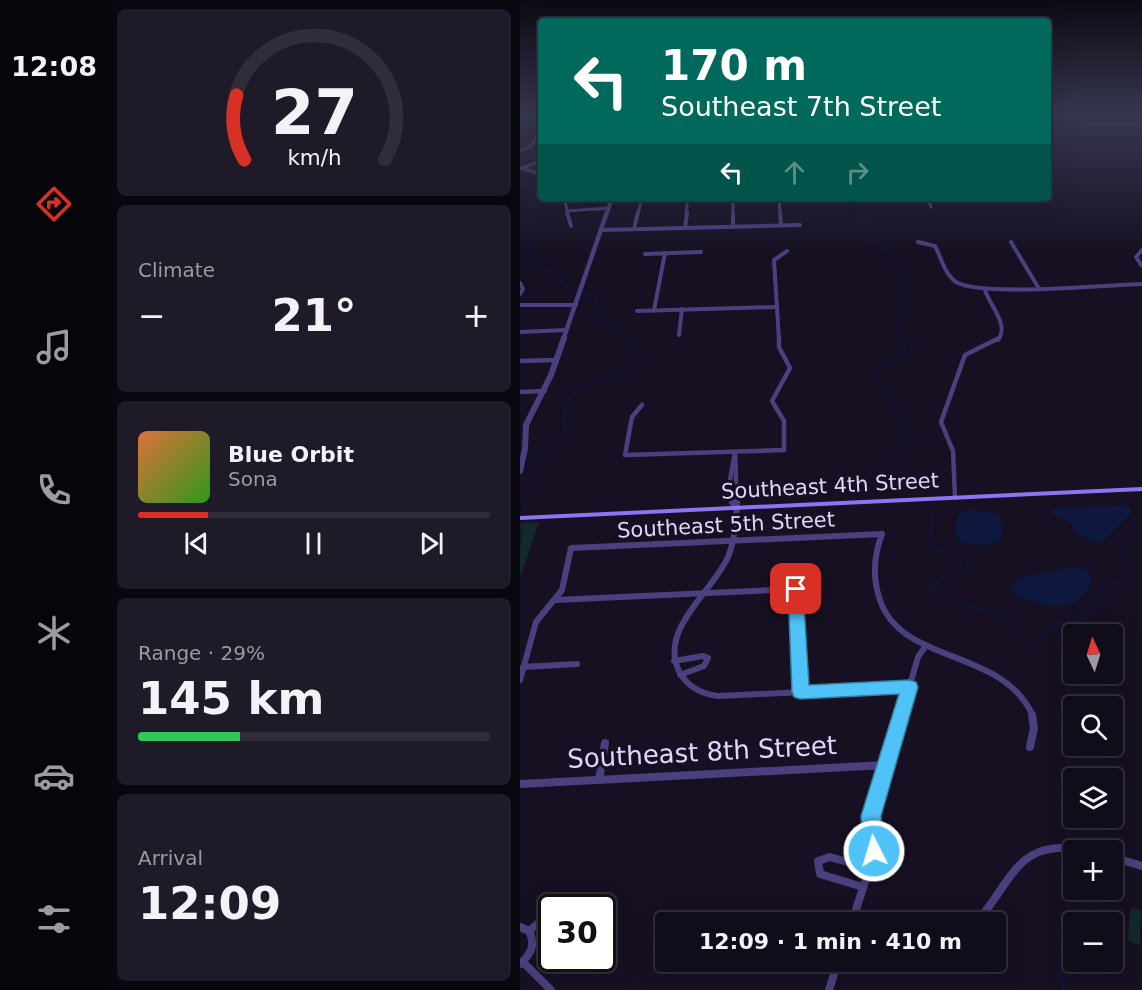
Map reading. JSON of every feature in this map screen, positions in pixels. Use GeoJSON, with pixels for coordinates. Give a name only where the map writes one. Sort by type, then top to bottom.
{"type":"FeatureCollection","features":[{"type":"Feature","properties":{"kind":"main road","name":"Southeast 4th Street"},"geometry":{"type":"LineString","coordinates":[[520,518],[1141,489]]}},
{"type":"Feature","properties":{"kind":"street"},"geometry":{"type":"LineString","coordinates":[[520,168],[538,163]]}},
{"type":"Feature","properties":{"kind":"street"},"geometry":{"type":"LineString","coordinates":[[520,168],[538,173]]}},
{"type":"Feature","properties":{"kind":"street"},"geometry":{"type":"LineString","coordinates":[[565,201],[571,226]]}},
{"type":"Feature","properties":{"kind":"street"},"geometry":{"type":"LineString","coordinates":[[520,471],[525,449],[523,426],[545,391],[581,293],[611,201]]}},
{"type":"Feature","properties":{"kind":"street"},"geometry":{"type":"LineString","coordinates":[[634,229],[641,201]]}},
{"type":"Feature","properties":{"kind":"street"},"geometry":{"type":"LineString","coordinates":[[685,228],[688,201]]}},
{"type":"Feature","properties":{"kind":"street"},"geometry":{"type":"LineString","coordinates":[[733,201],[733,227]]}},
{"type":"Feature","properties":{"kind":"street"},"geometry":{"type":"LineString","coordinates":[[779,201],[781,225]]}},
{"type":"Feature","properties":{"kind":"street"},"geometry":{"type":"LineString","coordinates":[[929,201],[931,207]]}},
{"type":"Feature","properties":{"kind":"street"},"geometry":{"type":"LineString","coordinates":[[567,211],[609,208]]}},
{"type":"Feature","properties":{"kind":"street"},"geometry":{"type":"LineString","coordinates":[[602,230],[800,225]]}},
{"type":"Feature","properties":{"kind":"street"},"geometry":{"type":"LineString","coordinates":[[918,242],[935,246],[951,278],[962,284],[985,290],[1141,284]]}},
{"type":"Feature","properties":{"kind":"street"},"geometry":{"type":"LineString","coordinates":[[1011,242],[1038,287]]}},
{"type":"Feature","properties":{"kind":"street"},"geometry":{"type":"LineString","coordinates":[[642,405],[632,417],[625,455],[784,450],[784,421],[772,401],[790,368],[780,350],[774,259],[787,251]]}},
{"type":"Feature","properties":{"kind":"street"},"geometry":{"type":"LineString","coordinates":[[1140,251],[1136,258],[1141,266]]}},
{"type":"Feature","properties":{"kind":"street"},"geometry":{"type":"LineString","coordinates":[[645,254],[701,252]]}},
{"type":"Feature","properties":{"kind":"street"},"geometry":{"type":"LineString","coordinates":[[654,310],[665,253]]}},
{"type":"Feature","properties":{"kind":"street"},"geometry":{"type":"LineString","coordinates":[[520,283],[523,289],[520,294]]}},
{"type":"Feature","properties":{"kind":"street"},"geometry":{"type":"LineString","coordinates":[[955,498],[954,451],[941,422],[967,353],[997,341],[1001,336],[1001,327],[985,290]]}},
{"type":"Feature","properties":{"kind":"street"},"geometry":{"type":"LineString","coordinates":[[520,305],[577,303]]}},
{"type":"Feature","properties":{"kind":"street"},"geometry":{"type":"LineString","coordinates":[[637,310],[777,306]]}},
{"type":"Feature","properties":{"kind":"street"},"geometry":{"type":"LineString","coordinates":[[679,335],[682,309]]}},
{"type":"Feature","properties":{"kind":"street"},"geometry":{"type":"LineString","coordinates":[[520,332],[566,330]]}},
{"type":"Feature","properties":{"kind":"street"},"geometry":{"type":"LineString","coordinates":[[520,361],[556,360]]}},
{"type":"Feature","properties":{"kind":"street"},"geometry":{"type":"LineString","coordinates":[[520,392],[545,391]]}},
{"type":"Feature","properties":{"kind":"street"},"geometry":{"type":"LineString","coordinates":[[735,452],[730,488],[731,502],[735,508],[732,541],[722,566],[680,629],[674,661],[680,675],[692,687],[704,693],[723,696],[909,687]]}},
{"type":"Feature","properties":{"kind":"street","name":"Southeast 5th Street"},"geometry":{"type":"LineString","coordinates":[[554,600],[564,584],[571,548],[882,534],[874,575],[879,601],[899,629],[925,647]]}},
{"type":"Feature","properties":{"kind":"street"},"geometry":{"type":"LineString","coordinates":[[520,680],[536,622],[554,600],[701,596],[796,589],[800,692]]}},
{"type":"Feature","properties":{"kind":"street"},"geometry":{"type":"LineString","coordinates":[[855,912],[874,851],[871,816],[909,687],[919,657],[925,647],[981,666],[1023,700],[1031,710],[1034,722],[1030,747]]}},
{"type":"Feature","properties":{"kind":"street"},"geometry":{"type":"LineString","coordinates":[[674,661],[708,657],[704,666],[680,675]]}},
{"type":"Feature","properties":{"kind":"street"},"geometry":{"type":"LineString","coordinates":[[523,667],[577,664]]}},
{"type":"Feature","properties":{"kind":"street"},"geometry":{"type":"LineString","coordinates":[[599,780],[605,742]]}},
{"type":"Feature","properties":{"kind":"street","name":"Southeast 8th Street"},"geometry":{"type":"LineString","coordinates":[[520,784],[868,764],[886,765]]}},
{"type":"Feature","properties":{"kind":"street"},"geometry":{"type":"LineString","coordinates":[[984,912],[1008,875],[1028,856],[1053,847],[1063,848]]}},
{"type":"Feature","properties":{"kind":"street"},"geometry":{"type":"LineString","coordinates":[[863,887],[820,874],[818,861],[830,856],[869,868]]}},
{"type":"Feature","properties":{"kind":"street"},"geometry":{"type":"LineString","coordinates":[[1123,860],[1141,866]]}},
{"type":"Feature","properties":{"kind":"street"},"geometry":{"type":"LineString","coordinates":[[529,931],[538,924]]}},
{"type":"Feature","properties":{"kind":"street"},"geometry":{"type":"LineString","coordinates":[[520,927],[529,931]]}},
{"type":"Feature","properties":{"kind":"street"},"geometry":{"type":"LineString","coordinates":[[529,931],[533,947],[522,963],[551,990]]}},
{"type":"Feature","properties":{"kind":"street"},"geometry":{"type":"LineString","coordinates":[[829,990],[835,972]]}},
{"type":"Feature","properties":{"kind":"green space"},"geometry":{"type":"Polygon","coordinates":[[[539,522],[520,577],[520,523],[539,522]]]}},
{"type":"Feature","properties":{"kind":"green space"},"geometry":{"type":"Polygon","coordinates":[[[1136,908],[1141,911],[1140,946],[1128,940],[1130,909],[1136,908]]]}},
{"type":"Feature","properties":{"kind":"water"},"geometry":{"type":"Polygon","coordinates":[[[1129,506],[1132,512],[1101,543],[1079,536],[1072,524],[1051,513],[1053,509],[1059,507],[1129,506]]]}},
{"type":"Feature","properties":{"kind":"water"},"geometry":{"type":"Polygon","coordinates":[[[972,510],[999,514],[1003,529],[1001,539],[983,545],[974,545],[959,539],[955,532],[955,524],[960,513],[972,510]]]}},
{"type":"Feature","properties":{"kind":"water"},"geometry":{"type":"Polygon","coordinates":[[[1076,567],[1087,570],[1092,578],[1079,600],[1070,604],[1050,606],[1038,603],[1015,596],[1012,589],[1019,578],[1076,567]]]}},
{"type":"Feature","properties":{"kind":"waterway"},"geometry":{"type":"LineString","coordinates":[[520,185],[533,190],[535,219],[526,246],[535,258],[533,266],[560,274],[561,284],[577,291]]}},
{"type":"Feature","properties":{"kind":"waterway"},"geometry":{"type":"LineString","coordinates":[[847,201],[863,215],[871,240],[894,256],[897,273],[910,294],[908,300],[900,305],[904,322],[895,331],[898,337],[912,344],[912,351],[879,368],[875,376],[914,439],[891,454],[890,463],[923,492]]}},
{"type":"Feature","properties":{"kind":"waterway"},"geometry":{"type":"LineString","coordinates":[[525,512],[526,491],[534,457],[564,438],[565,409],[571,396],[589,385],[624,373],[644,362],[644,356],[631,347],[622,333],[598,320],[597,297],[581,292]]}},
{"type":"Feature","properties":{"kind":"waterway"},"geometry":{"type":"LineString","coordinates":[[933,507],[930,548],[966,557],[968,564],[963,572],[942,578],[932,588],[950,603],[993,611],[1021,630]]}},
{"type":"Feature","properties":{"kind":"waterway"},"geometry":{"type":"LineString","coordinates":[[520,547],[522,523]]}},
{"type":"Feature","properties":{"kind":"waterway"},"geometry":{"type":"LineString","coordinates":[[1036,649],[1048,624],[1071,623],[1085,618],[1088,609],[1102,601],[1111,584],[1130,579],[1120,547],[1136,535],[1142,526]]}},
{"type":"Feature","properties":{"kind":"waterway"},"geometry":{"type":"LineString","coordinates":[[1094,912],[1095,900]]}},
{"type":"Feature","properties":{"kind":"waterway"},"geometry":{"type":"LineString","coordinates":[[1063,965],[1059,971],[1064,990]]}},
{"type":"Feature","properties":{"kind":"route"},"geometry":{"type":"LineString","coordinates":[[796,589],[794,599],[800,692],[909,687],[871,816],[874,851]]}}]}
